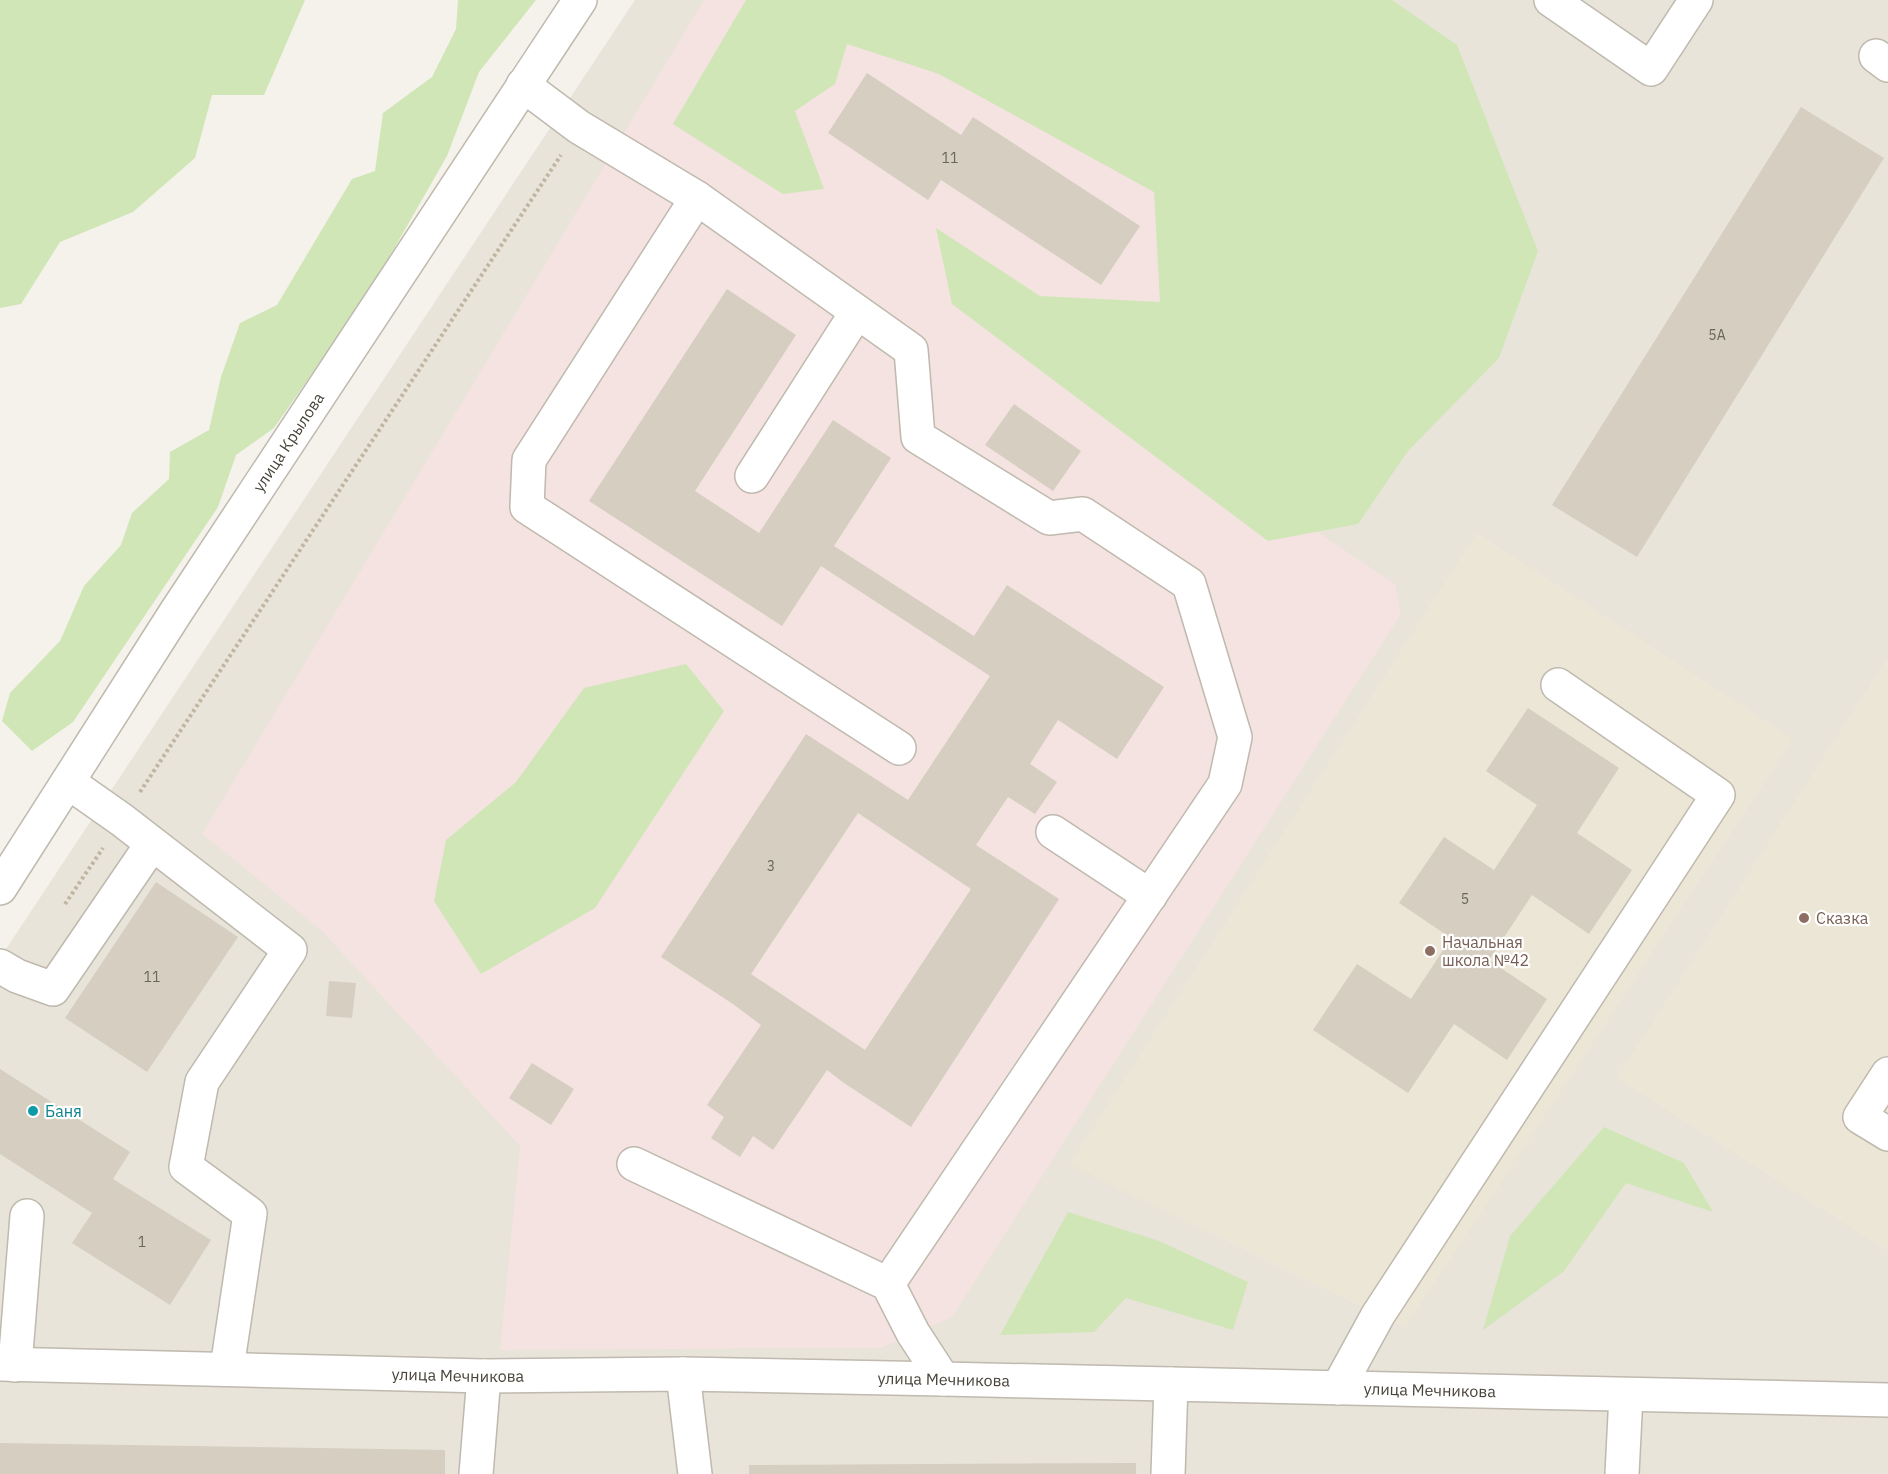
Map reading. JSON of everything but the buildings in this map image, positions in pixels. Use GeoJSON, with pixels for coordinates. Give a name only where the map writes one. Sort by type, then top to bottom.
{"type":"FeatureCollection","features":[{"type":"Feature","properties":{"kind":"street","name":"улица Крылова"},"geometry":{"type":"LineString","coordinates":[[0,888],[183,602],[580,0]]}},
{"type":"Feature","properties":{"kind":"street"},"geometry":{"type":"LineString","coordinates":[[1551,0],[1651,69],[1696,0]]}},
{"type":"Feature","properties":{"kind":"street"},"geometry":{"type":"LineString","coordinates":[[523,85],[579,127],[697,198],[911,350],[918,437],[1049,518],[1083,514],[1189,584],[1235,736],[1226,784],[888,1284]]}},
{"type":"Feature","properties":{"kind":"street"},"geometry":{"type":"LineString","coordinates":[[697,198],[530,460],[527,507],[899,748]]}},
{"type":"Feature","properties":{"kind":"street"},"geometry":{"type":"LineString","coordinates":[[752,476],[857,312]]}},
{"type":"Feature","properties":{"kind":"street"},"geometry":{"type":"LineString","coordinates":[[1338,1388],[1378,1316],[1718,795],[1558,685]]}},
{"type":"Feature","properties":{"kind":"street"},"geometry":{"type":"LineString","coordinates":[[68,782],[122,820],[290,950],[202,1082],[186,1167],[250,1214],[227,1368]]}},
{"type":"Feature","properties":{"kind":"street"},"geometry":{"type":"LineString","coordinates":[[1053,832],[1150,896]]}},
{"type":"Feature","properties":{"kind":"street"},"geometry":{"type":"LineString","coordinates":[[0,966],[16,976],[52,989],[152,844]]}},
{"type":"Feature","properties":{"kind":"street"},"geometry":{"type":"LineString","coordinates":[[1888,1074],[1860,1117],[1888,1134]]}},
{"type":"Feature","properties":{"kind":"street"},"geometry":{"type":"LineString","coordinates":[[634,1164],[888,1284],[913,1333],[943,1379]]}},
{"type":"Feature","properties":{"kind":"street"},"geometry":{"type":"LineString","coordinates":[[7,1364],[27,1216]]}},
{"type":"Feature","properties":{"kind":"street","name":"улица Мечникова"},"geometry":{"type":"LineString","coordinates":[[7,1364],[484,1376],[683,1374],[1888,1400]]}},
{"type":"Feature","properties":{"kind":"street"},"geometry":{"type":"LineString","coordinates":[[683,1374],[695,1474]]}},
{"type":"Feature","properties":{"kind":"street"},"geometry":{"type":"LineString","coordinates":[[477,1474],[484,1376]]}},
{"type":"Feature","properties":{"kind":"street"},"geometry":{"type":"LineString","coordinates":[[1168,1474],[1171,1384]]}},
{"type":"Feature","properties":{"kind":"street"},"geometry":{"type":"LineString","coordinates":[[1622,1474],[1626,1395]]}},
{"type":"Feature","properties":{"kind":"path"},"geometry":{"type":"LineString","coordinates":[[62,908],[579,127]]}},
{"type":"Feature","properties":{"kind":"shaded area"},"geometry":{"type":"Polygon","coordinates":[[[635,0],[1888,0],[1888,1474],[0,1474],[0,958],[635,0]]]}},
{"type":"Feature","properties":{"kind":"shaded area"},"geometry":{"type":"Polygon","coordinates":[[[704,0],[984,0],[1160,124],[1188,263],[1121,400],[1395,584],[1401,614],[952,1317],[881,1348],[500,1350],[520,1146],[321,930],[202,834],[704,0]]]}},
{"type":"Feature","properties":{"kind":"shaded area","name":"Начальная школа №42"},"geometry":{"type":"Polygon","coordinates":[[[1477,533],[1793,739],[1405,1327],[1070,1164],[1477,533]]]}},
{"type":"Feature","properties":{"kind":"shaded area","name":"Сказка"},"geometry":{"type":"Polygon","coordinates":[[[1888,657],[1888,1251],[1617,1078],[1888,657]]]}},
{"type":"Feature","properties":{"kind":"green space"},"geometry":{"type":"Polygon","coordinates":[[[0,0],[305,0],[264,95],[212,95],[195,158],[133,212],[60,242],[21,304],[0,308],[0,0]]]}},
{"type":"Feature","properties":{"kind":"green space"},"geometry":{"type":"Polygon","coordinates":[[[458,0],[536,0],[479,72],[447,156],[371,289],[274,428],[236,455],[218,507],[73,722],[32,751],[2,721],[10,693],[60,641],[84,586],[121,545],[132,513],[169,479],[170,452],[209,430],[221,377],[240,323],[277,305],[352,179],[375,171],[383,113],[432,77],[456,29],[458,0]]]}},
{"type":"Feature","properties":{"kind":"green space"},"geometry":{"type":"Polygon","coordinates":[[[746,0],[1392,0],[1457,45],[1538,251],[1499,358],[1408,451],[1358,524],[1268,541],[952,304],[936,228],[1040,296],[1160,302],[1154,192],[939,74],[847,44],[835,84],[795,111],[824,189],[783,194],[673,124],[746,0]]]}},
{"type":"Feature","properties":{"kind":"green space"},"geometry":{"type":"Polygon","coordinates":[[[686,664],[724,711],[595,908],[481,974],[434,901],[446,840],[516,782],[584,688],[686,664]]]}},
{"type":"Feature","properties":{"kind":"green space"},"geometry":{"type":"Polygon","coordinates":[[[1604,1127],[1684,1163],[1713,1212],[1626,1183],[1564,1271],[1483,1330],[1510,1236],[1604,1127]]]}},
{"type":"Feature","properties":{"kind":"green space"},"geometry":{"type":"Polygon","coordinates":[[[1068,1212],[1159,1241],[1248,1282],[1233,1330],[1126,1298],[1094,1332],[1000,1335],[1068,1212]]]}},
{"type":"Feature","properties":{"kind":"place","name":"Сказка"},"geometry":{"type":"Point","coordinates":[1804,918]}},
{"type":"Feature","properties":{"kind":"place","name":"Начальная школа №42"},"geometry":{"type":"Point","coordinates":[1430,951]}},
{"type":"Feature","properties":{"kind":"place","name":"Баня"},"geometry":{"type":"Point","coordinates":[33,1111]}}]}
